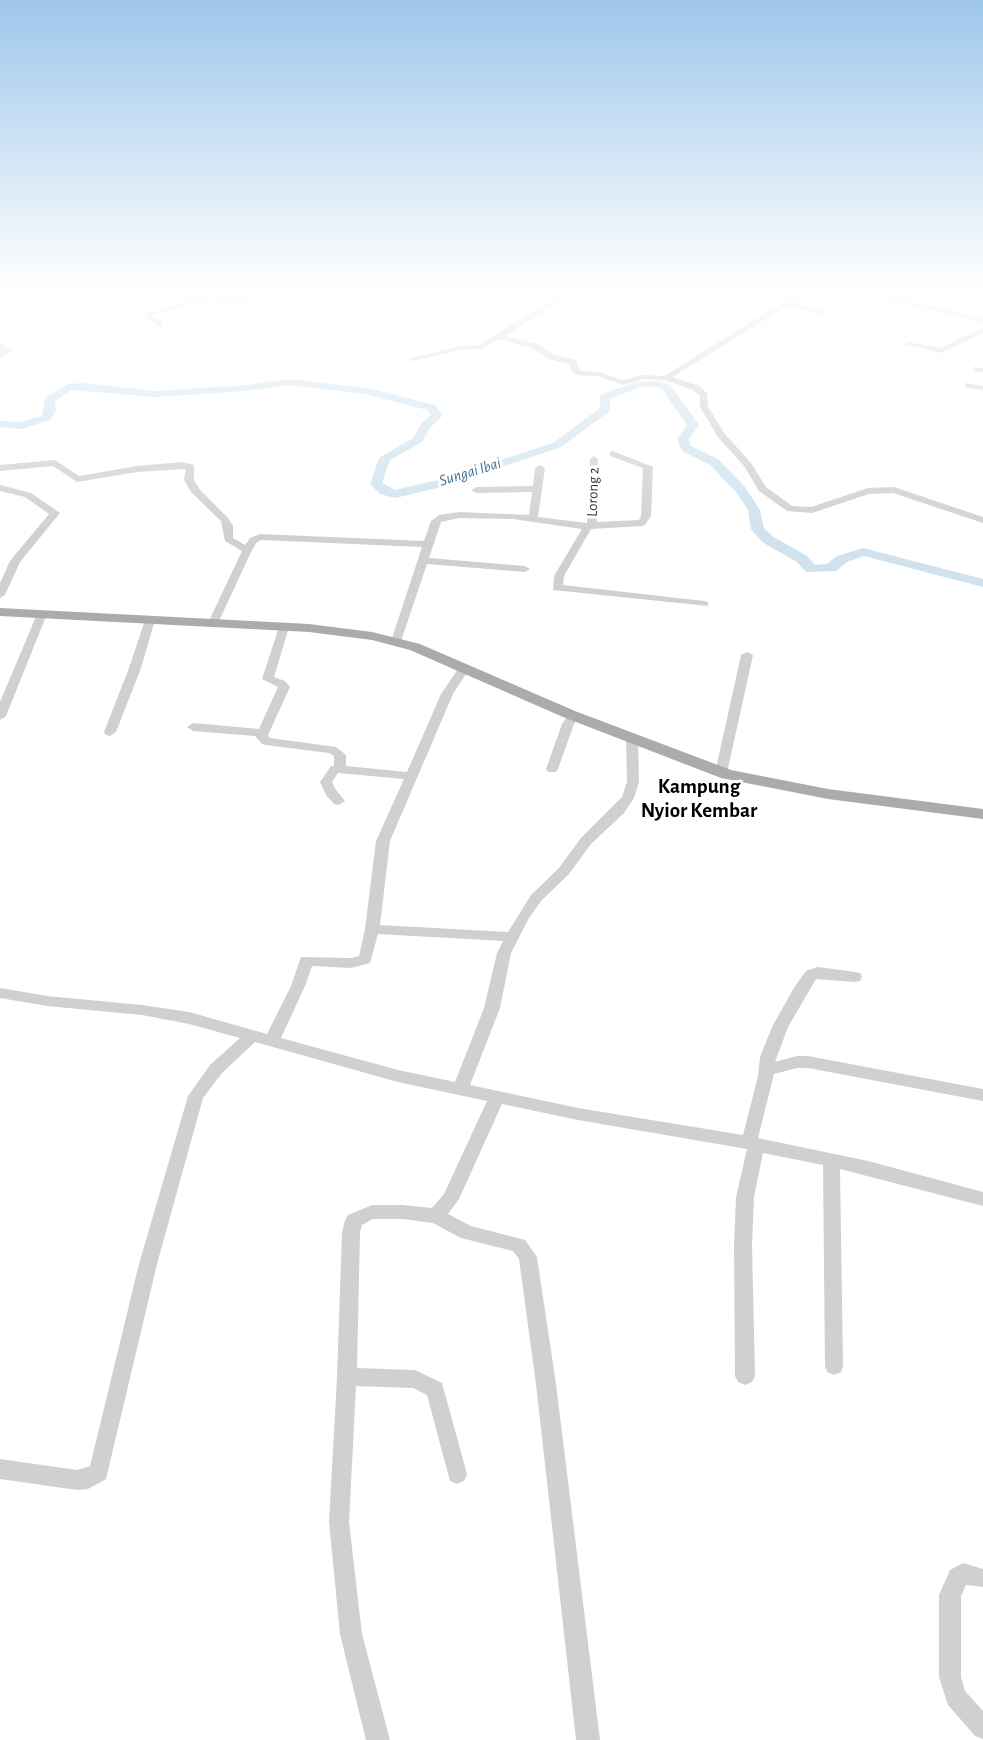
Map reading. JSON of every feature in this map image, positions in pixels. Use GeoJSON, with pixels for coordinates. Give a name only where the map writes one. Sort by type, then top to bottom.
{"type":"FeatureCollection","features":[{"type":"Feature","properties":{"kind":"main road"},"geometry":{"type":"LineString","coordinates":[[0,612],[284,627],[350,632],[396,641],[574,716],[721,772],[818,792],[983,814]]}},
{"type":"Feature","properties":{"kind":"street"},"geometry":{"type":"LineString","coordinates":[[590,373],[620,382],[642,377],[666,378],[696,388],[704,395],[704,407],[721,435],[748,465],[762,489],[781,505],[799,511],[812,510],[871,491],[899,491],[983,520]]}},
{"type":"Feature","properties":{"kind":"street"},"geometry":{"type":"LineString","coordinates":[[666,378],[674,373]]}},
{"type":"Feature","properties":{"kind":"street"},"geometry":{"type":"LineString","coordinates":[[968,385],[983,388]]}},
{"type":"Feature","properties":{"kind":"street"},"geometry":{"type":"LineString","coordinates":[[396,641],[436,521],[445,516],[496,516],[590,526],[631,526],[645,520],[648,467],[613,454]]}},
{"type":"Feature","properties":{"kind":"street","name":"Lorong 2"},"geometry":{"type":"LineString","coordinates":[[590,526],[594,459]]}},
{"type":"Feature","properties":{"kind":"street"},"geometry":{"type":"LineString","coordinates":[[0,468],[55,463],[77,479],[137,469],[188,465],[191,470],[189,480],[196,492],[228,524],[228,539],[247,550]]}},
{"type":"Feature","properties":{"kind":"street"},"geometry":{"type":"LineString","coordinates":[[533,519],[540,468]]}},
{"type":"Feature","properties":{"kind":"street"},"geometry":{"type":"LineString","coordinates":[[0,489],[28,495],[55,513],[15,561],[0,595]]}},
{"type":"Feature","properties":{"kind":"street"},"geometry":{"type":"LineString","coordinates":[[476,490],[537,489]]}},
{"type":"Feature","properties":{"kind":"street"},"geometry":{"type":"LineString","coordinates":[[590,526],[559,576],[557,588],[704,604]]}},
{"type":"Feature","properties":{"kind":"street"},"geometry":{"type":"LineString","coordinates":[[213,623],[247,550],[253,540],[260,537],[429,544]]}},
{"type":"Feature","properties":{"kind":"street"},"geometry":{"type":"LineString","coordinates":[[424,561],[525,569]]}},
{"type":"Feature","properties":{"kind":"street"},"geometry":{"type":"LineString","coordinates":[[0,716],[42,614]]}},
{"type":"Feature","properties":{"kind":"street"},"geometry":{"type":"LineString","coordinates":[[110,732],[135,668],[150,620]]}},
{"type":"Feature","properties":{"kind":"street"},"geometry":{"type":"LineString","coordinates":[[262,735],[284,687],[268,679],[284,627]]}},
{"type":"Feature","properties":{"kind":"street"},"geometry":{"type":"LineString","coordinates":[[721,772],[747,655]]}},
{"type":"Feature","properties":{"kind":"street"},"geometry":{"type":"LineString","coordinates":[[271,1042],[298,986],[306,961],[361,962],[367,954],[383,841],[447,694],[464,668]]}},
{"type":"Feature","properties":{"kind":"street"},"geometry":{"type":"LineString","coordinates":[[552,769],[568,724],[574,716]]}},
{"type":"Feature","properties":{"kind":"street"},"geometry":{"type":"LineString","coordinates":[[193,727],[262,735],[266,741],[338,752],[340,769]]}},
{"type":"Feature","properties":{"kind":"street"},"geometry":{"type":"LineString","coordinates":[[460,1090],[492,1008],[498,975],[512,937],[536,898],[564,871],[584,843],[626,802],[633,782],[632,738]]}},
{"type":"Feature","properties":{"kind":"street"},"geometry":{"type":"LineString","coordinates":[[339,801],[330,792],[326,782],[331,772],[340,769],[412,776]]}},
{"type":"Feature","properties":{"kind":"street"},"geometry":{"type":"LineString","coordinates":[[372,929],[512,937]]}},
{"type":"Feature","properties":{"kind":"street"},"geometry":{"type":"LineString","coordinates":[[745,1376],[743,1245],[746,1197],[767,1061],[774,1042],[806,981],[818,972],[855,977]]}},
{"type":"Feature","properties":{"kind":"street"},"geometry":{"type":"LineString","coordinates":[[0,993],[47,1001],[166,1014],[377,1072],[460,1090],[831,1160],[901,1176],[983,1199]]}},
{"type":"Feature","properties":{"kind":"street"},"geometry":{"type":"LineString","coordinates":[[1,1472],[77,1480],[88,1479],[99,1472],[148,1264],[196,1096],[216,1069],[252,1036]]}},
{"type":"Feature","properties":{"kind":"street"},"geometry":{"type":"LineString","coordinates":[[767,1070],[797,1062],[808,1062],[983,1095]]}},
{"type":"Feature","properties":{"kind":"street"},"geometry":{"type":"LineString","coordinates":[[436,1216],[450,1199],[497,1097]]}},
{"type":"Feature","properties":{"kind":"street"},"geometry":{"type":"LineString","coordinates":[[831,1160],[834,1366]]}},
{"type":"Feature","properties":{"kind":"street"},"geometry":{"type":"LineString","coordinates":[[378,1740],[351,1634],[340,1546],[339,1512],[347,1377],[350,1246],[354,1220],[383,1211],[436,1216],[467,1233],[519,1245],[528,1257],[546,1384],[588,1740]]}},
{"type":"Feature","properties":{"kind":"street"},"geometry":{"type":"LineString","coordinates":[[347,1377],[415,1380],[427,1383],[435,1389],[457,1474]]}},
{"type":"Feature","properties":{"kind":"street"},"geometry":{"type":"LineString","coordinates":[[980,1578],[963,1575],[958,1578],[950,1595],[950,1677],[956,1697],[983,1728]]}},
{"type":"Feature","properties":{"kind":"waterway","name":"Sungai Ibai"},"geometry":{"type":"LineString","coordinates":[[0,424],[21,426],[46,418],[50,411],[49,400],[68,387],[85,386],[154,394],[247,388],[288,382],[367,391],[383,397],[431,407],[437,415],[425,426],[418,440],[385,458],[376,484],[384,491],[395,494],[442,483],[557,445],[606,409],[604,397],[636,385],[654,383],[666,387],[693,425],[683,439],[686,448],[714,462],[741,490],[754,510],[758,529],[767,539],[802,559],[811,569],[831,568],[842,559],[863,552],[983,583]]}},
{"type":"Feature","properties":{"kind":"district","name":"Kampung Nyior Kembar"},"geometry":{"type":"Point","coordinates":[699,799]}}]}
